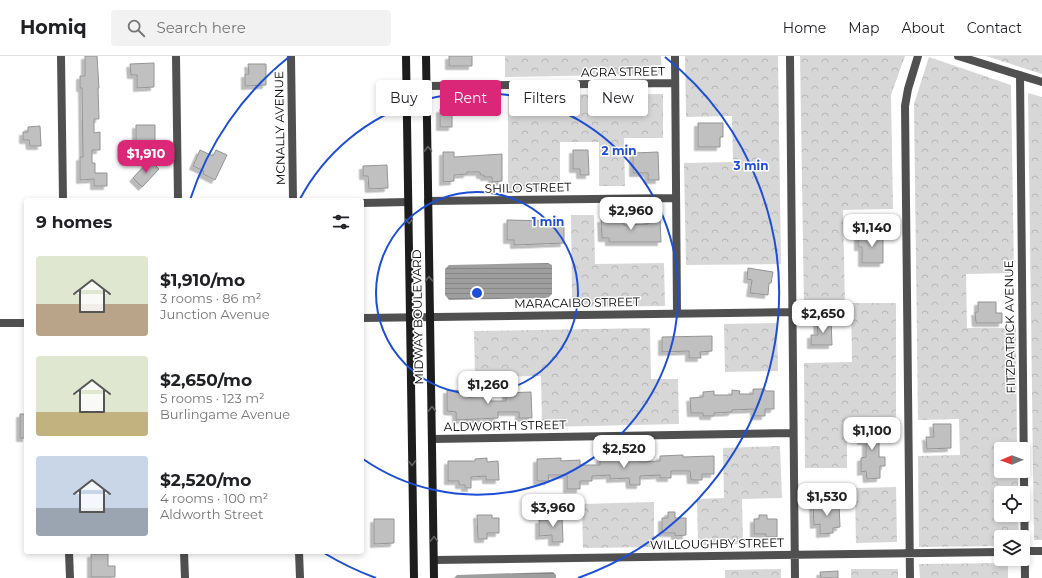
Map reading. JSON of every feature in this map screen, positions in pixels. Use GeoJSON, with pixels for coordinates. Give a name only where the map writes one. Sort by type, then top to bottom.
{"type":"FeatureCollection","features":[{"type":"Feature","properties":{"kind":"street"},"geometry":{"type":"LineString","coordinates":[[61,56],[63,198]]}},
{"type":"Feature","properties":{"kind":"street"},"geometry":{"type":"LineString","coordinates":[[176,56],[178,198]]}},
{"type":"Feature","properties":{"kind":"street","name":"MCNALLY AVENUE"},"geometry":{"type":"LineString","coordinates":[[291,56],[293,198]]}},
{"type":"Feature","properties":{"kind":"street","name":"MIDWAY BOULEVARD"},"geometry":{"type":"LineString","coordinates":[[406,56],[414,578]]}},
{"type":"Feature","properties":{"kind":"street","name":"MIDWAY BOULEVARD"},"geometry":{"type":"LineString","coordinates":[[426,56],[427,80]]}},
{"type":"Feature","properties":{"kind":"street"},"geometry":{"type":"LineString","coordinates":[[675,56],[677,313]]}},
{"type":"Feature","properties":{"kind":"street"},"geometry":{"type":"LineString","coordinates":[[790,56],[795,578]]}},
{"type":"Feature","properties":{"kind":"street"},"geometry":{"type":"LineString","coordinates":[[910,578],[906,106],[908,89],[918,56]]}},
{"type":"Feature","properties":{"kind":"street"},"geometry":{"type":"LineString","coordinates":[[958,56],[1042,82]]}},
{"type":"Feature","properties":{"kind":"street","name":"FITZPATRICK AVENUE"},"geometry":{"type":"LineString","coordinates":[[1020,75],[1024,530]]}},
{"type":"Feature","properties":{"kind":"street","name":"AGRA STREET"},"geometry":{"type":"LineString","coordinates":[[432,86],[675,83]]}},
{"type":"Feature","properties":{"kind":"street","name":"MIDWAY BOULEVARD"},"geometry":{"type":"LineString","coordinates":[[427,116],[434,578]]}},
{"type":"Feature","properties":{"kind":"street","name":"SHILO STREET"},"geometry":{"type":"LineString","coordinates":[[428,201],[676,198]]}},
{"type":"Feature","properties":{"kind":"street"},"geometry":{"type":"LineString","coordinates":[[364,203],[408,202]]}},
{"type":"Feature","properties":{"kind":"street","name":"MARACAIBO STREET"},"geometry":{"type":"LineString","coordinates":[[364,318],[792,312]]}},
{"type":"Feature","properties":{"kind":"street"},"geometry":{"type":"LineString","coordinates":[[0,323],[24,322]]}},
{"type":"Feature","properties":{"kind":"street","name":"ALDWORTH STREET"},"geometry":{"type":"LineString","coordinates":[[432,439],[794,433]]}},
{"type":"Feature","properties":{"kind":"street"},"geometry":{"type":"LineString","coordinates":[[1030,551],[1042,551]]}},
{"type":"Feature","properties":{"kind":"street","name":"WILLOUGHBY STREET"},"geometry":{"type":"LineString","coordinates":[[434,560],[994,552]]}},
{"type":"Feature","properties":{"kind":"street"},"geometry":{"type":"LineString","coordinates":[[69,554],[70,578]]}},
{"type":"Feature","properties":{"kind":"street"},"geometry":{"type":"LineString","coordinates":[[184,554],[185,578]]}},
{"type":"Feature","properties":{"kind":"street"},"geometry":{"type":"LineString","coordinates":[[299,554],[300,578]]}},
{"type":"Feature","properties":{"kind":"street","name":"FITZPATRICK AVENUE"},"geometry":{"type":"LineString","coordinates":[[1025,566],[1025,578]]}},
{"type":"Feature","properties":{"kind":"green space"},"geometry":{"type":"Polygon","coordinates":[[[505,56],[661,56],[662,74],[505,77],[505,56]]]}},
{"type":"Feature","properties":{"kind":"green space"},"geometry":{"type":"Polygon","coordinates":[[[685,56],[778,56],[781,264],[686,265],[684,163],[733,162],[732,116],[686,117],[685,56]]]}},
{"type":"Feature","properties":{"kind":"green space"},"geometry":{"type":"Polygon","coordinates":[[[800,56],[905,56],[891,95],[893,209],[843,210],[845,307],[804,308],[800,56]]]}},
{"type":"Feature","properties":{"kind":"green space"},"geometry":{"type":"Polygon","coordinates":[[[986,56],[1042,56],[1042,74],[986,56]]]}},
{"type":"Feature","properties":{"kind":"green space"},"geometry":{"type":"Polygon","coordinates":[[[929,57],[1011,85],[1014,273],[966,274],[967,328],[1016,328],[1017,442],[994,442],[994,478],[1018,478],[1018,486],[994,486],[994,522],[1018,522],[1019,530],[994,530],[994,546],[919,547],[918,456],[960,455],[959,419],[918,420],[914,104],[929,57]]]}},
{"type":"Feature","properties":{"kind":"green space"},"geometry":{"type":"Polygon","coordinates":[[[1028,93],[1042,97],[1042,540],[1034,540],[1028,93]]]}},
{"type":"Feature","properties":{"kind":"green space"},"geometry":{"type":"Polygon","coordinates":[[[588,94],[588,116],[648,116],[648,94],[663,94],[663,138],[624,138],[625,186],[599,186],[599,142],[560,142],[560,190],[508,191],[508,95],[509,116],[580,116],[580,95],[588,94]]]}},
{"type":"Feature","properties":{"kind":"green space"},"geometry":{"type":"Polygon","coordinates":[[[571,215],[594,215],[595,264],[664,263],[665,306],[572,307],[571,215]]]}},
{"type":"Feature","properties":{"kind":"green space"},"geometry":{"type":"Polygon","coordinates":[[[851,303],[896,303],[896,420],[847,420],[847,468],[805,468],[804,363],[852,362],[851,303]]]}},
{"type":"Feature","properties":{"kind":"green space"},"geometry":{"type":"Polygon","coordinates":[[[777,323],[778,371],[725,372],[724,324],[777,323]]]}},
{"type":"Feature","properties":{"kind":"green space"},"geometry":{"type":"Polygon","coordinates":[[[650,328],[651,379],[678,379],[679,424],[542,427],[541,376],[475,377],[474,331],[650,328]]]}},
{"type":"Feature","properties":{"kind":"green space"},"geometry":{"type":"Polygon","coordinates":[[[780,446],[782,498],[742,499],[743,544],[698,545],[697,499],[724,498],[723,448],[780,446]]]}},
{"type":"Feature","properties":{"kind":"green space"},"geometry":{"type":"Polygon","coordinates":[[[896,487],[897,542],[856,543],[855,488],[896,487]]]}},
{"type":"Feature","properties":{"kind":"green space"},"geometry":{"type":"Polygon","coordinates":[[[654,502],[654,547],[583,548],[582,504],[654,502]]]}},
{"type":"Feature","properties":{"kind":"green space"},"geometry":{"type":"Polygon","coordinates":[[[994,563],[994,566],[1008,566],[1008,578],[920,578],[919,564],[994,563]]]}},
{"type":"Feature","properties":{"kind":"green space"},"geometry":{"type":"Polygon","coordinates":[[[781,569],[781,578],[725,578],[725,570],[781,569]]]}},
{"type":"Feature","properties":{"kind":"green space"},"geometry":{"type":"Polygon","coordinates":[[[851,569],[898,569],[898,578],[851,578],[851,569]]]}},
{"type":"Feature","properties":{"kind":"shaded area"},"geometry":{"type":"Polygon","coordinates":[[[548,263],[552,265],[552,294],[548,298],[449,300],[445,295],[445,269],[449,265],[548,263]]]}},
{"type":"Feature","properties":{"kind":"shaded area"},"geometry":{"type":"Polygon","coordinates":[[[553,572],[556,575],[556,578],[454,578],[457,575],[553,572]]]}},
{"type":"Feature","properties":{"kind":"building"},"geometry":{"type":"Polygon","coordinates":[[[85,56],[97,56],[99,119],[94,119],[94,133],[100,132],[100,150],[92,150],[92,163],[95,163],[95,173],[107,173],[107,186],[94,186],[94,179],[80,180],[80,157],[83,157],[82,88],[80,88],[80,76],[85,76],[85,56]]]}},
{"type":"Feature","properties":{"kind":"building"},"geometry":{"type":"Polygon","coordinates":[[[449,56],[472,56],[472,66],[449,66],[449,56]]]}},
{"type":"Feature","properties":{"kind":"building"},"geometry":{"type":"Polygon","coordinates":[[[154,63],[154,87],[137,88],[137,75],[131,75],[130,64],[154,63]]]}},
{"type":"Feature","properties":{"kind":"building"},"geometry":{"type":"Polygon","coordinates":[[[248,64],[266,64],[266,85],[245,86],[245,74],[249,74],[248,64]]]}},
{"type":"Feature","properties":{"kind":"building"},"geometry":{"type":"Polygon","coordinates":[[[440,116],[452,116],[452,127],[440,127],[440,116]]]}},
{"type":"Feature","properties":{"kind":"building"},"geometry":{"type":"Polygon","coordinates":[[[698,123],[723,123],[723,137],[720,137],[720,147],[698,147],[698,123]]]}},
{"type":"Feature","properties":{"kind":"building"},"geometry":{"type":"Polygon","coordinates":[[[136,125],[155,125],[155,147],[136,148],[136,125]]]}},
{"type":"Feature","properties":{"kind":"building"},"geometry":{"type":"Polygon","coordinates":[[[40,126],[41,146],[30,146],[29,140],[23,140],[23,132],[28,132],[28,127],[40,126]]]}},
{"type":"Feature","properties":{"kind":"building"},"geometry":{"type":"Polygon","coordinates":[[[200,150],[213,156],[216,150],[227,155],[215,180],[203,174],[204,171],[193,166],[200,150]]]}},
{"type":"Feature","properties":{"kind":"building"},"geometry":{"type":"Polygon","coordinates":[[[573,150],[588,150],[589,175],[580,175],[580,169],[573,169],[573,150]]]}},
{"type":"Feature","properties":{"kind":"building"},"geometry":{"type":"Polygon","coordinates":[[[443,152],[454,152],[454,157],[502,154],[502,181],[492,182],[492,177],[484,177],[484,175],[480,175],[480,172],[467,172],[467,174],[454,175],[454,181],[443,182],[443,152]]]}},
{"type":"Feature","properties":{"kind":"building"},"geometry":{"type":"Polygon","coordinates":[[[658,152],[659,180],[648,180],[648,173],[633,173],[633,153],[658,152]]]}},
{"type":"Feature","properties":{"kind":"building"},"geometry":{"type":"Polygon","coordinates":[[[150,160],[159,169],[142,187],[133,178],[150,160]]]}},
{"type":"Feature","properties":{"kind":"building"},"geometry":{"type":"Polygon","coordinates":[[[387,165],[388,188],[369,189],[368,176],[363,176],[363,166],[387,165]]]}},
{"type":"Feature","properties":{"kind":"building"},"geometry":{"type":"Polygon","coordinates":[[[648,218],[660,218],[661,242],[609,242],[609,238],[602,238],[601,219],[624,219],[624,225],[648,224],[648,218]]]}},
{"type":"Feature","properties":{"kind":"building"},"geometry":{"type":"Polygon","coordinates":[[[507,220],[551,221],[551,227],[564,227],[564,243],[514,245],[514,240],[507,240],[507,220]]]}},
{"type":"Feature","properties":{"kind":"building"},"geometry":{"type":"Polygon","coordinates":[[[867,233],[883,233],[883,263],[862,263],[862,247],[858,247],[858,236],[867,236],[867,233]]]}},
{"type":"Feature","properties":{"kind":"building"},"geometry":{"type":"Polygon","coordinates":[[[748,268],[773,272],[771,283],[769,283],[768,295],[750,293],[752,280],[747,279],[748,268]]]}},
{"type":"Feature","properties":{"kind":"building"},"geometry":{"type":"Polygon","coordinates":[[[978,302],[996,302],[996,313],[1002,313],[1002,323],[976,323],[975,312],[978,312],[978,302]]]}},
{"type":"Feature","properties":{"kind":"building"},"geometry":{"type":"Polygon","coordinates":[[[817,320],[831,320],[832,345],[811,345],[811,335],[818,335],[817,320]]]}},
{"type":"Feature","properties":{"kind":"building"},"geometry":{"type":"Polygon","coordinates":[[[712,336],[712,351],[700,352],[701,358],[689,358],[689,351],[662,352],[662,337],[712,336]]]}},
{"type":"Feature","properties":{"kind":"building"},"geometry":{"type":"Polygon","coordinates":[[[753,389],[774,391],[774,409],[765,409],[765,416],[754,416],[754,409],[714,413],[714,416],[703,416],[703,413],[691,413],[690,398],[703,397],[703,392],[714,391],[714,395],[732,395],[732,390],[740,391],[739,394],[753,394],[753,389]]]}},
{"type":"Feature","properties":{"kind":"building"},"geometry":{"type":"Polygon","coordinates":[[[447,390],[468,391],[468,397],[491,396],[491,401],[506,401],[506,393],[531,392],[532,418],[519,418],[519,412],[498,412],[498,418],[456,420],[456,412],[447,411],[447,390]]]}},
{"type":"Feature","properties":{"kind":"building"},"geometry":{"type":"Polygon","coordinates":[[[20,414],[24,414],[24,438],[20,438],[20,414]]]}},
{"type":"Feature","properties":{"kind":"building"},"geometry":{"type":"Polygon","coordinates":[[[933,424],[951,424],[951,448],[927,449],[926,437],[934,437],[933,424]]]}},
{"type":"Feature","properties":{"kind":"building"},"geometry":{"type":"Polygon","coordinates":[[[861,426],[885,426],[885,434],[879,434],[879,457],[885,457],[885,466],[880,466],[880,478],[867,479],[866,471],[861,472],[861,458],[866,457],[866,441],[861,441],[861,426]]]}},
{"type":"Feature","properties":{"kind":"building"},"geometry":{"type":"Polygon","coordinates":[[[683,455],[683,457],[714,456],[714,474],[702,474],[702,480],[691,480],[690,471],[671,471],[671,478],[660,478],[660,475],[640,476],[640,485],[630,485],[629,478],[610,479],[610,475],[592,476],[592,481],[580,481],[580,489],[567,489],[567,475],[548,475],[549,481],[537,481],[537,459],[561,458],[561,461],[580,460],[580,465],[600,465],[600,458],[611,458],[611,460],[640,460],[640,462],[660,461],[660,456],[683,455]]]}},
{"type":"Feature","properties":{"kind":"building"},"geometry":{"type":"Polygon","coordinates":[[[487,458],[487,462],[498,461],[499,480],[486,480],[486,476],[471,477],[471,488],[465,488],[465,485],[459,485],[459,481],[448,481],[448,461],[475,461],[475,459],[487,458]]]}},
{"type":"Feature","properties":{"kind":"building"},"geometry":{"type":"Polygon","coordinates":[[[839,504],[840,527],[833,528],[833,533],[820,534],[820,524],[814,525],[813,505],[839,504]]]}},
{"type":"Feature","properties":{"kind":"building"},"geometry":{"type":"Polygon","coordinates":[[[668,512],[675,512],[675,518],[686,518],[686,535],[675,536],[675,533],[662,533],[662,518],[668,518],[668,512]]]}},
{"type":"Feature","properties":{"kind":"building"},"geometry":{"type":"Polygon","coordinates":[[[562,513],[563,542],[552,542],[552,535],[539,536],[539,520],[551,520],[551,514],[562,513]]]}},
{"type":"Feature","properties":{"kind":"building"},"geometry":{"type":"Polygon","coordinates":[[[477,515],[492,515],[492,518],[499,518],[499,533],[487,533],[487,539],[478,539],[477,515]]]}},
{"type":"Feature","properties":{"kind":"building"},"geometry":{"type":"Polygon","coordinates":[[[759,515],[767,515],[767,519],[777,519],[777,537],[766,537],[766,534],[754,534],[754,519],[759,519],[759,515]]]}},
{"type":"Feature","properties":{"kind":"building"},"geometry":{"type":"Polygon","coordinates":[[[374,519],[394,519],[394,543],[374,544],[374,519]]]}},
{"type":"Feature","properties":{"kind":"building"},"geometry":{"type":"Polygon","coordinates":[[[91,554],[108,554],[108,566],[115,566],[115,577],[91,577],[91,554]]]}},
{"type":"Feature","properties":{"kind":"building"},"geometry":{"type":"Polygon","coordinates":[[[838,571],[838,578],[821,578],[820,572],[838,571]]]}}]}
